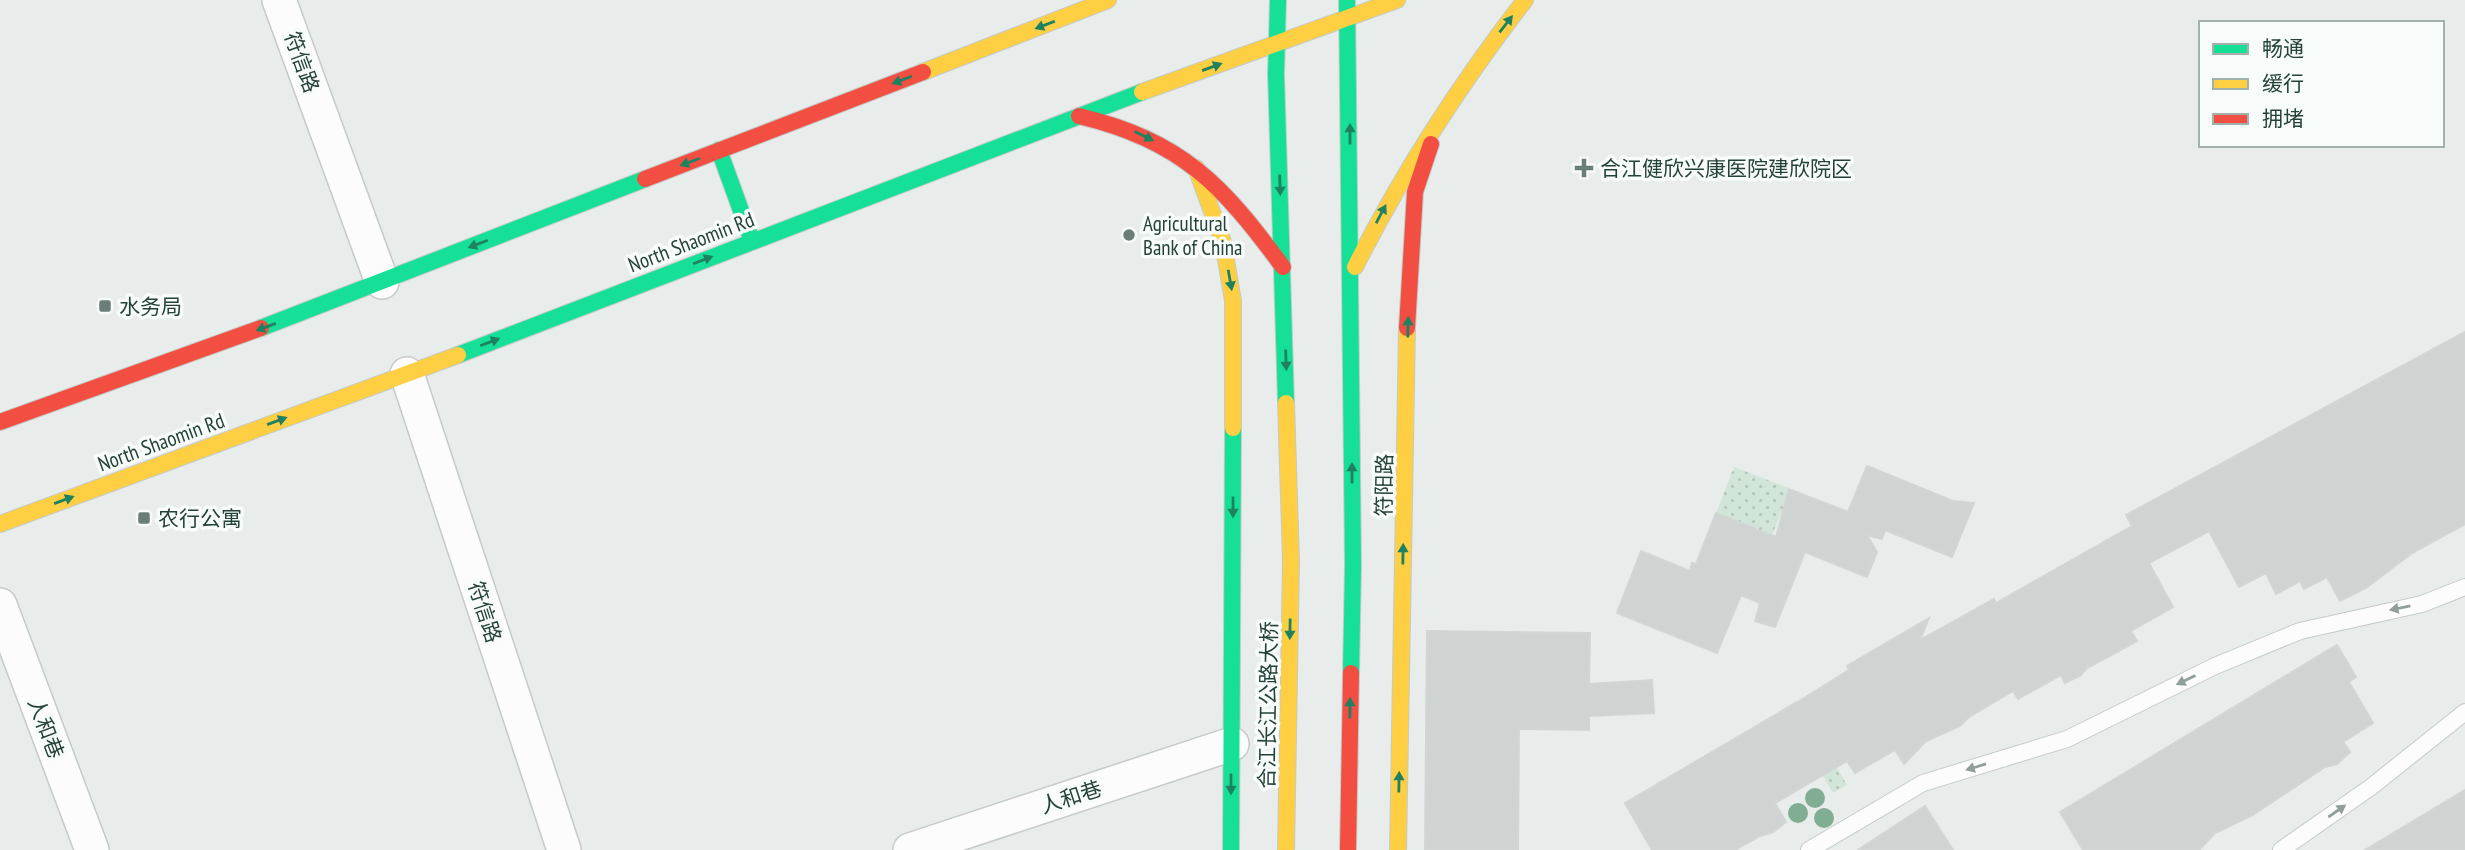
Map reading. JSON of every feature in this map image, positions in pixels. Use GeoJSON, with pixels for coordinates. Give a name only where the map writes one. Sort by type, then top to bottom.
{"type":"FeatureCollection","features":[{"type":"Feature","properties":{"kind":"main road"},"geometry":{"type":"LineString","coordinates":[[0,422],[382,282],[1108,0]]}},
{"type":"Feature","properties":{"kind":"main road"},"geometry":{"type":"LineString","coordinates":[[1278,0],[1276,43],[1283,267]]}},
{"type":"Feature","properties":{"kind":"main road","name":"符阳路"},"geometry":{"type":"LineString","coordinates":[[1347,0],[1353,565],[1348,850]]}},
{"type":"Feature","properties":{"kind":"main road","name":"North Shaomin Rd"},"geometry":{"type":"LineString","coordinates":[[0,524],[407,374],[1079,116],[1397,0]]}},
{"type":"Feature","properties":{"kind":"main road"},"geometry":{"type":"LineString","coordinates":[[1351,275],[1381,211],[1437,125],[1525,0]]}},
{"type":"Feature","properties":{"kind":"main road"},"geometry":{"type":"LineString","coordinates":[[966,55],[1011,18]]}},
{"type":"Feature","properties":{"kind":"main road"},"geometry":{"type":"LineString","coordinates":[[1079,116],[1128,128],[1196,168],[1253,225],[1283,267]]}},
{"type":"Feature","properties":{"kind":"main road","name":"符阳路"},"geometry":{"type":"LineString","coordinates":[[1398,850],[1408,284],[1415,192],[1437,125]]}},
{"type":"Feature","properties":{"kind":"main road"},"geometry":{"type":"LineString","coordinates":[[719,150],[752,241]]}},
{"type":"Feature","properties":{"kind":"main road"},"geometry":{"type":"LineString","coordinates":[[1196,168],[1223,242],[1233,301],[1231,850]]}},
{"type":"Feature","properties":{"kind":"main road","name":"合江长江公路大桥"},"geometry":{"type":"LineString","coordinates":[[1283,267],[1291,561],[1286,850]]}},
{"type":"Feature","properties":{"kind":"street","name":"符信路"},"geometry":{"type":"LineString","coordinates":[[279,0],[382,282]]}},
{"type":"Feature","properties":{"kind":"street","name":"符信路"},"geometry":{"type":"LineString","coordinates":[[407,374],[564,850]]}},
{"type":"Feature","properties":{"kind":"street","name":"人和巷"},"geometry":{"type":"LineString","coordinates":[[0,605],[92,850]]}},
{"type":"Feature","properties":{"kind":"street","name":"人和巷"},"geometry":{"type":"LineString","coordinates":[[910,850],[1232,744]]}},
{"type":"Feature","properties":{"kind":"lane"},"geometry":{"type":"LineString","coordinates":[[1809,850],[1826,845],[1923,783],[2067,739],[2215,666],[2300,631],[2422,604],[2465,587]]}},
{"type":"Feature","properties":{"kind":"lane"},"geometry":{"type":"LineString","coordinates":[[2281,850],[2392,771],[2465,712]]}},
{"type":"Feature","properties":{"kind":"green space"},"geometry":{"type":"Polygon","coordinates":[[[1734,467],[1791,489],[1772,535],[1716,513],[1734,467]]]}},
{"type":"Feature","properties":{"kind":"green space"},"geometry":{"type":"Polygon","coordinates":[[[1798,701],[1847,785],[1833,793],[1784,709],[1798,701]]]}},
{"type":"Feature","properties":{"kind":"building"},"geometry":{"type":"Polygon","coordinates":[[[2465,332],[2465,524],[2412,553],[2366,588],[2340,601],[2327,577],[2304,589],[2300,581],[2276,594],[2266,573],[2239,587],[2209,531],[2149,563],[2173,607],[2131,631],[2137,641],[2087,668],[2080,676],[2065,683],[2061,675],[2018,699],[2013,691],[1969,717],[1960,726],[1926,741],[1904,764],[1895,750],[1855,773],[1847,761],[1775,803],[1786,822],[1773,832],[1735,850],[1652,850],[1625,803],[1804,698],[1849,670],[1847,666],[1929,618],[1920,640],[1994,599],[1996,603],[2132,526],[2126,515],[2465,332]]]}},
{"type":"Feature","properties":{"kind":"building"},"geometry":{"type":"Polygon","coordinates":[[[1867,466],[1953,501],[1974,503],[1952,557],[1885,530],[1882,539],[1867,535],[1877,552],[1867,577],[1805,552],[1775,627],[1755,621],[1760,603],[1741,595],[1717,653],[1617,613],[1641,551],[1690,571],[1692,563],[1696,564],[1716,513],[1776,537],[1789,489],[1848,512],[1867,466]]]}},
{"type":"Feature","properties":{"kind":"building"},"geometry":{"type":"Polygon","coordinates":[[[1427,631],[1590,633],[1589,684],[1652,680],[1654,713],[1589,716],[1589,730],[1519,729],[1518,850],[1425,850],[1427,631]]]}},
{"type":"Feature","properties":{"kind":"building"},"geometry":{"type":"Polygon","coordinates":[[[2337,645],[2356,677],[2349,682],[2373,723],[2343,742],[2350,752],[2337,764],[2325,767],[2253,815],[2215,833],[2199,850],[2083,850],[2060,812],[2337,645]]]}},
{"type":"Feature","properties":{"kind":"building"},"geometry":{"type":"Polygon","coordinates":[[[2465,790],[2465,850],[2365,850],[2465,790]]]}},
{"type":"Feature","properties":{"kind":"building"},"geometry":{"type":"Polygon","coordinates":[[[1925,806],[1953,850],[1858,850],[1925,806]]]}},
{"type":"Feature","properties":{"kind":"traffic: fast"},"geometry":{"type":"LineString","coordinates":[[1278,0],[1276,74],[1286,403]]}},
{"type":"Feature","properties":{"kind":"traffic: fast"},"geometry":{"type":"LineString","coordinates":[[1347,0],[1353,565],[1351,673]]}},
{"type":"Feature","properties":{"kind":"traffic: fast"},"geometry":{"type":"LineString","coordinates":[[458,355],[1142,92]]}},
{"type":"Feature","properties":{"kind":"traffic: fast"},"geometry":{"type":"LineString","coordinates":[[719,150],[752,241]]}},
{"type":"Feature","properties":{"kind":"traffic: fast"},"geometry":{"type":"LineString","coordinates":[[261,328],[645,179]]}},
{"type":"Feature","properties":{"kind":"traffic: fast"},"geometry":{"type":"LineString","coordinates":[[1231,850],[1233,428]]}},
{"type":"Feature","properties":{"kind":"traffic: slow"},"geometry":{"type":"LineString","coordinates":[[923,72],[1108,0]]}},
{"type":"Feature","properties":{"kind":"traffic: slow"},"geometry":{"type":"LineString","coordinates":[[1142,92],[1397,0]]}},
{"type":"Feature","properties":{"kind":"traffic: slow"},"geometry":{"type":"LineString","coordinates":[[1355,267],[1434,129],[1525,0]]}},
{"type":"Feature","properties":{"kind":"traffic: slow"},"geometry":{"type":"LineString","coordinates":[[1196,168],[1223,242],[1233,301],[1233,428]]}},
{"type":"Feature","properties":{"kind":"traffic: slow"},"geometry":{"type":"LineString","coordinates":[[1398,850],[1407,328]]}},
{"type":"Feature","properties":{"kind":"traffic: slow"},"geometry":{"type":"LineString","coordinates":[[0,524],[458,355]]}},
{"type":"Feature","properties":{"kind":"traffic: slow"},"geometry":{"type":"LineString","coordinates":[[1286,403],[1291,561],[1286,850]]}},
{"type":"Feature","properties":{"kind":"traffic: jam"},"geometry":{"type":"LineString","coordinates":[[645,179],[923,72]]}},
{"type":"Feature","properties":{"kind":"traffic: jam"},"geometry":{"type":"LineString","coordinates":[[1079,116],[1146,138],[1197,170],[1240,212],[1283,267]]}},
{"type":"Feature","properties":{"kind":"traffic: jam"},"geometry":{"type":"LineString","coordinates":[[1407,328],[1415,192],[1431,144]]}},
{"type":"Feature","properties":{"kind":"traffic: jam"},"geometry":{"type":"LineString","coordinates":[[0,422],[261,328]]}},
{"type":"Feature","properties":{"kind":"traffic: jam"},"geometry":{"type":"LineString","coordinates":[[1348,850],[1351,673]]}},
{"type":"Feature","properties":{"kind":"place","name":"合江健欣兴康医院建欣院区"},"geometry":{"type":"Point","coordinates":[1584,168]}},
{"type":"Feature","properties":{"kind":"place","name":"Agricultural Bank of China"},"geometry":{"type":"Point","coordinates":[1129,235]}},
{"type":"Feature","properties":{"kind":"place","name":"水务局"},"geometry":{"type":"Point","coordinates":[105,306]}},
{"type":"Feature","properties":{"kind":"place","name":"农行公寓"},"geometry":{"type":"Point","coordinates":[144,518]}}]}
